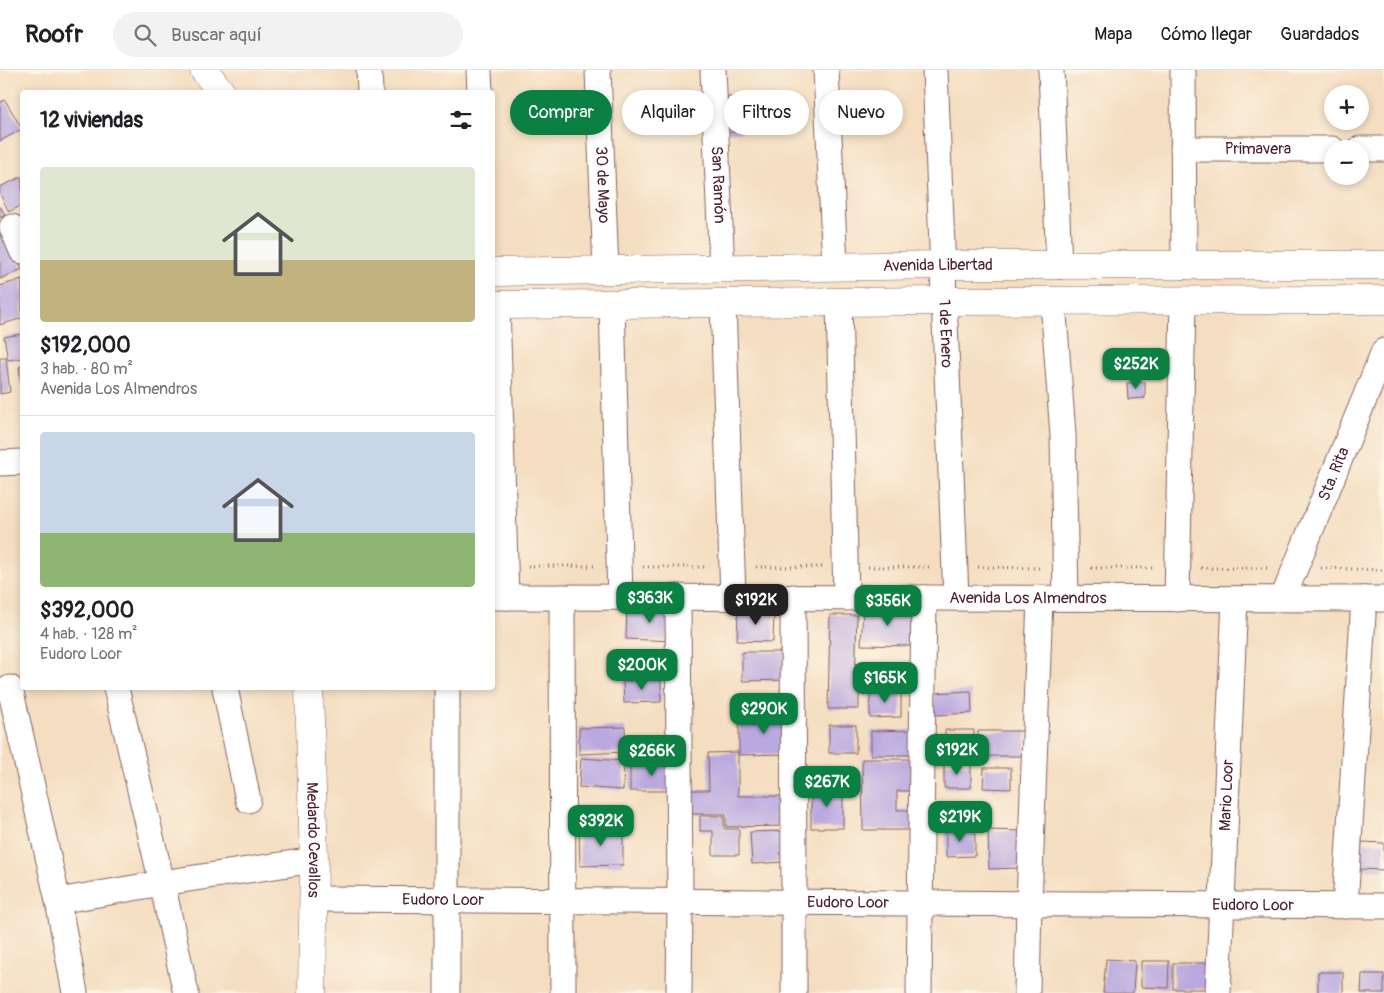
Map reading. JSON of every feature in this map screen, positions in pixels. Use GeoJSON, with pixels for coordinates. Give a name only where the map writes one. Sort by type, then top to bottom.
{"type":"FeatureCollection","features":[{"type":"Feature","properties":{"kind":"street"},"geometry":{"type":"LineString","coordinates":[[204,70],[219,90]]}},
{"type":"Feature","properties":{"kind":"street"},"geometry":{"type":"LineString","coordinates":[[370,70],[370,90]]}},
{"type":"Feature","properties":{"kind":"street"},"geometry":{"type":"LineString","coordinates":[[480,70],[480,90]]}},
{"type":"Feature","properties":{"kind":"street","name":"30 de Mayo"},"geometry":{"type":"LineString","coordinates":[[598,70],[606,270]]}},
{"type":"Feature","properties":{"kind":"street","name":"San Ramón"},"geometry":{"type":"LineString","coordinates":[[713,70],[722,269]]}},
{"type":"Feature","properties":{"kind":"street"},"geometry":{"type":"LineString","coordinates":[[826,70],[835,267]]}},
{"type":"Feature","properties":{"kind":"street","name":"1 de Enero"},"geometry":{"type":"LineString","coordinates":[[935,70],[956,598]]}},
{"type":"Feature","properties":{"kind":"street"},"geometry":{"type":"LineString","coordinates":[[1051,70],[1059,266]]}},
{"type":"Feature","properties":{"kind":"street"},"geometry":{"type":"LineString","coordinates":[[1183,70],[1184,266]]}},
{"type":"Feature","properties":{"kind":"street","name":"Primavera"},"geometry":{"type":"LineString","coordinates":[[1183,149],[1324,149]]}},
{"type":"Feature","properties":{"kind":"street"},"geometry":{"type":"LineString","coordinates":[[1369,149],[1384,149]]}},
{"type":"Feature","properties":{"kind":"street"},"geometry":{"type":"LineString","coordinates":[[11,227],[20,247]]}},
{"type":"Feature","properties":{"kind":"street","name":"Avenida Libertad"},"geometry":{"type":"LineString","coordinates":[[495,272],[943,265],[1384,265]]}},
{"type":"Feature","properties":{"kind":"street"},"geometry":{"type":"LineString","coordinates":[[1177,599],[1183,300]]}},
{"type":"Feature","properties":{"kind":"street"},"geometry":{"type":"LineString","coordinates":[[499,597],[506,566],[495,305],[1384,300]]}},
{"type":"Feature","properties":{"kind":"street"},"geometry":{"type":"LineString","coordinates":[[1052,301],[1062,435],[1066,598]]}},
{"type":"Feature","properties":{"kind":"street"},"geometry":{"type":"LineString","coordinates":[[839,302],[846,598]]}},
{"type":"Feature","properties":{"kind":"street"},"geometry":{"type":"LineString","coordinates":[[723,303],[733,597]]}},
{"type":"Feature","properties":{"kind":"street"},"geometry":{"type":"LineString","coordinates":[[612,304],[620,597]]}},
{"type":"Feature","properties":{"kind":"street","name":"Sta. Rita"},"geometry":{"type":"LineString","coordinates":[[1283,598],[1384,351]]}},
{"type":"Feature","properties":{"kind":"street"},"geometry":{"type":"LineString","coordinates":[[0,463],[20,462]]}},
{"type":"Feature","properties":{"kind":"street","name":"Avenida Los Almendros"},"geometry":{"type":"LineString","coordinates":[[499,597],[1374,599]]}},
{"type":"Feature","properties":{"kind":"street"},"geometry":{"type":"LineString","coordinates":[[562,597],[563,993]]}},
{"type":"Feature","properties":{"kind":"street"},"geometry":{"type":"LineString","coordinates":[[678,597],[679,993]]}},
{"type":"Feature","properties":{"kind":"street"},"geometry":{"type":"LineString","coordinates":[[793,597],[794,993]]}},
{"type":"Feature","properties":{"kind":"street"},"geometry":{"type":"LineString","coordinates":[[919,993],[924,598]]}},
{"type":"Feature","properties":{"kind":"street"},"geometry":{"type":"LineString","coordinates":[[1027,993],[1028,904],[1040,598]]}},
{"type":"Feature","properties":{"kind":"street","name":"Mario Loor"},"geometry":{"type":"LineString","coordinates":[[1218,993],[1235,599]]}},
{"type":"Feature","properties":{"kind":"street"},"geometry":{"type":"LineString","coordinates":[[1345,906],[1374,599]]}},
{"type":"Feature","properties":{"kind":"street"},"geometry":{"type":"LineString","coordinates":[[11,688],[58,901],[75,993]]}},
{"type":"Feature","properties":{"kind":"street"},"geometry":{"type":"LineString","coordinates":[[116,690],[186,993]]}},
{"type":"Feature","properties":{"kind":"street"},"geometry":{"type":"LineString","coordinates":[[225,690],[248,800]]}},
{"type":"Feature","properties":{"kind":"street","name":"Medardo Cevallos"},"geometry":{"type":"LineString","coordinates":[[309,690],[314,860],[312,993]]}},
{"type":"Feature","properties":{"kind":"street"},"geometry":{"type":"LineString","coordinates":[[447,690],[447,993]]}},
{"type":"Feature","properties":{"kind":"street"},"geometry":{"type":"LineString","coordinates":[[58,901],[314,860]]}},
{"type":"Feature","properties":{"kind":"street","name":"Eudoro Loor"},"geometry":{"type":"LineString","coordinates":[[313,899],[1384,906]]}},
{"type":"Feature","properties":{"kind":"path"},"geometry":{"type":"LineString","coordinates":[[506,566],[1295,568],[1384,570]]}},
{"type":"Feature","properties":{"kind":"building"},"geometry":{"type":"Polygon","coordinates":[[[5,100],[20,126],[20,130],[0,141],[0,103],[5,100]]]}},
{"type":"Feature","properties":{"kind":"building"},"geometry":{"type":"Polygon","coordinates":[[[20,177],[20,206],[9,212],[0,194],[0,187],[20,177]]]}},
{"type":"Feature","properties":{"kind":"building"},"geometry":{"type":"Polygon","coordinates":[[[0,206],[5,215],[0,218],[0,206]]]}},
{"type":"Feature","properties":{"kind":"building"},"geometry":{"type":"Polygon","coordinates":[[[6,232],[20,264],[20,270],[0,279],[0,235],[6,232]]]}},
{"type":"Feature","properties":{"kind":"building"},"geometry":{"type":"Polygon","coordinates":[[[20,280],[20,319],[0,325],[0,286],[20,280]]]}},
{"type":"Feature","properties":{"kind":"building"},"geometry":{"type":"Polygon","coordinates":[[[20,334],[20,358],[8,360],[4,337],[20,334]]]}},
{"type":"Feature","properties":{"kind":"building"},"geometry":{"type":"Polygon","coordinates":[[[0,358],[6,358],[10,392],[0,394],[0,358]]]}},
{"type":"Feature","properties":{"kind":"building"},"geometry":{"type":"Polygon","coordinates":[[[1145,382],[1145,398],[1128,399],[1127,383],[1145,382]]]}},
{"type":"Feature","properties":{"kind":"building"},"geometry":{"type":"Polygon","coordinates":[[[627,607],[674,609],[673,641],[626,639],[627,607]]]}},
{"type":"Feature","properties":{"kind":"building"},"geometry":{"type":"Polygon","coordinates":[[[863,608],[915,610],[913,646],[861,645],[863,608]]]}},
{"type":"Feature","properties":{"kind":"building"},"geometry":{"type":"Polygon","coordinates":[[[738,611],[774,612],[773,642],[737,641],[738,611]]]}},
{"type":"Feature","properties":{"kind":"building"},"geometry":{"type":"Polygon","coordinates":[[[830,615],[857,615],[855,684],[859,684],[859,709],[828,709],[830,615]]]}},
{"type":"Feature","properties":{"kind":"building"},"geometry":{"type":"Polygon","coordinates":[[[742,652],[790,652],[790,680],[742,681],[742,652]]]}},
{"type":"Feature","properties":{"kind":"building"},"geometry":{"type":"Polygon","coordinates":[[[661,680],[661,702],[624,703],[623,681],[661,680]]]}},
{"type":"Feature","properties":{"kind":"building"},"geometry":{"type":"Polygon","coordinates":[[[901,690],[901,717],[870,718],[870,691],[901,690]]]}},
{"type":"Feature","properties":{"kind":"building"},"geometry":{"type":"Polygon","coordinates":[[[971,691],[972,713],[934,715],[934,693],[971,691]]]}},
{"type":"Feature","properties":{"kind":"building"},"geometry":{"type":"Polygon","coordinates":[[[789,715],[790,754],[739,755],[739,716],[789,715]]]}},
{"type":"Feature","properties":{"kind":"building"},"geometry":{"type":"Polygon","coordinates":[[[829,725],[856,725],[856,753],[829,753],[829,725]]]}},
{"type":"Feature","properties":{"kind":"building"},"geometry":{"type":"Polygon","coordinates":[[[625,727],[626,752],[579,754],[579,728],[625,727]]]}},
{"type":"Feature","properties":{"kind":"building"},"geometry":{"type":"Polygon","coordinates":[[[914,730],[915,755],[871,755],[871,731],[914,730]]]}},
{"type":"Feature","properties":{"kind":"building"},"geometry":{"type":"Polygon","coordinates":[[[945,730],[974,730],[973,756],[945,755],[945,730]]]}},
{"type":"Feature","properties":{"kind":"building"},"geometry":{"type":"Polygon","coordinates":[[[978,731],[1026,731],[1025,756],[978,756],[978,731]]]}},
{"type":"Feature","properties":{"kind":"building"},"geometry":{"type":"Polygon","coordinates":[[[738,752],[738,796],[786,796],[786,826],[726,827],[726,814],[691,814],[691,790],[709,790],[708,753],[738,752]]]}},
{"type":"Feature","properties":{"kind":"building"},"geometry":{"type":"Polygon","coordinates":[[[581,758],[624,761],[623,790],[579,787],[581,758]]]}},
{"type":"Feature","properties":{"kind":"building"},"geometry":{"type":"Polygon","coordinates":[[[862,759],[911,759],[912,791],[897,791],[897,810],[913,810],[913,830],[863,830],[862,759]]]}},
{"type":"Feature","properties":{"kind":"building"},"geometry":{"type":"Polygon","coordinates":[[[630,763],[673,763],[673,791],[630,791],[630,763]]]}},
{"type":"Feature","properties":{"kind":"building"},"geometry":{"type":"Polygon","coordinates":[[[944,763],[971,764],[971,788],[944,788],[944,763]]]}},
{"type":"Feature","properties":{"kind":"building"},"geometry":{"type":"Polygon","coordinates":[[[984,768],[1011,768],[1011,789],[983,788],[984,768]]]}},
{"type":"Feature","properties":{"kind":"building"},"geometry":{"type":"Polygon","coordinates":[[[811,788],[843,788],[843,828],[811,828],[811,788]]]}},
{"type":"Feature","properties":{"kind":"building"},"geometry":{"type":"Polygon","coordinates":[[[700,816],[724,816],[724,829],[739,829],[739,855],[713,855],[713,831],[700,831],[700,816]]]}},
{"type":"Feature","properties":{"kind":"building"},"geometry":{"type":"Polygon","coordinates":[[[623,828],[623,865],[580,866],[579,829],[623,828]]]}},
{"type":"Feature","properties":{"kind":"building"},"geometry":{"type":"Polygon","coordinates":[[[946,830],[975,830],[975,856],[946,857],[946,830]]]}},
{"type":"Feature","properties":{"kind":"building"},"geometry":{"type":"Polygon","coordinates":[[[988,830],[1022,831],[1021,868],[989,869],[988,830]]]}},
{"type":"Feature","properties":{"kind":"building"},"geometry":{"type":"Polygon","coordinates":[[[783,831],[784,862],[752,864],[750,832],[783,831]]]}},
{"type":"Feature","properties":{"kind":"building"},"geometry":{"type":"Polygon","coordinates":[[[1362,842],[1384,843],[1384,870],[1360,869],[1362,842]]]}},
{"type":"Feature","properties":{"kind":"building"},"geometry":{"type":"Polygon","coordinates":[[[1106,959],[1135,961],[1133,993],[1103,993],[1106,959]]]}},
{"type":"Feature","properties":{"kind":"building"},"geometry":{"type":"Polygon","coordinates":[[[1141,961],[1169,961],[1168,988],[1141,987],[1141,961]]]}},
{"type":"Feature","properties":{"kind":"building"},"geometry":{"type":"Polygon","coordinates":[[[1173,963],[1207,963],[1207,989],[1173,989],[1173,963]]]}},
{"type":"Feature","properties":{"kind":"building"},"geometry":{"type":"Polygon","coordinates":[[[1318,972],[1343,972],[1343,993],[1318,993],[1318,972]]]}},
{"type":"Feature","properties":{"kind":"building"},"geometry":{"type":"Polygon","coordinates":[[[1362,974],[1384,974],[1384,993],[1361,993],[1362,974]]]}}]}
